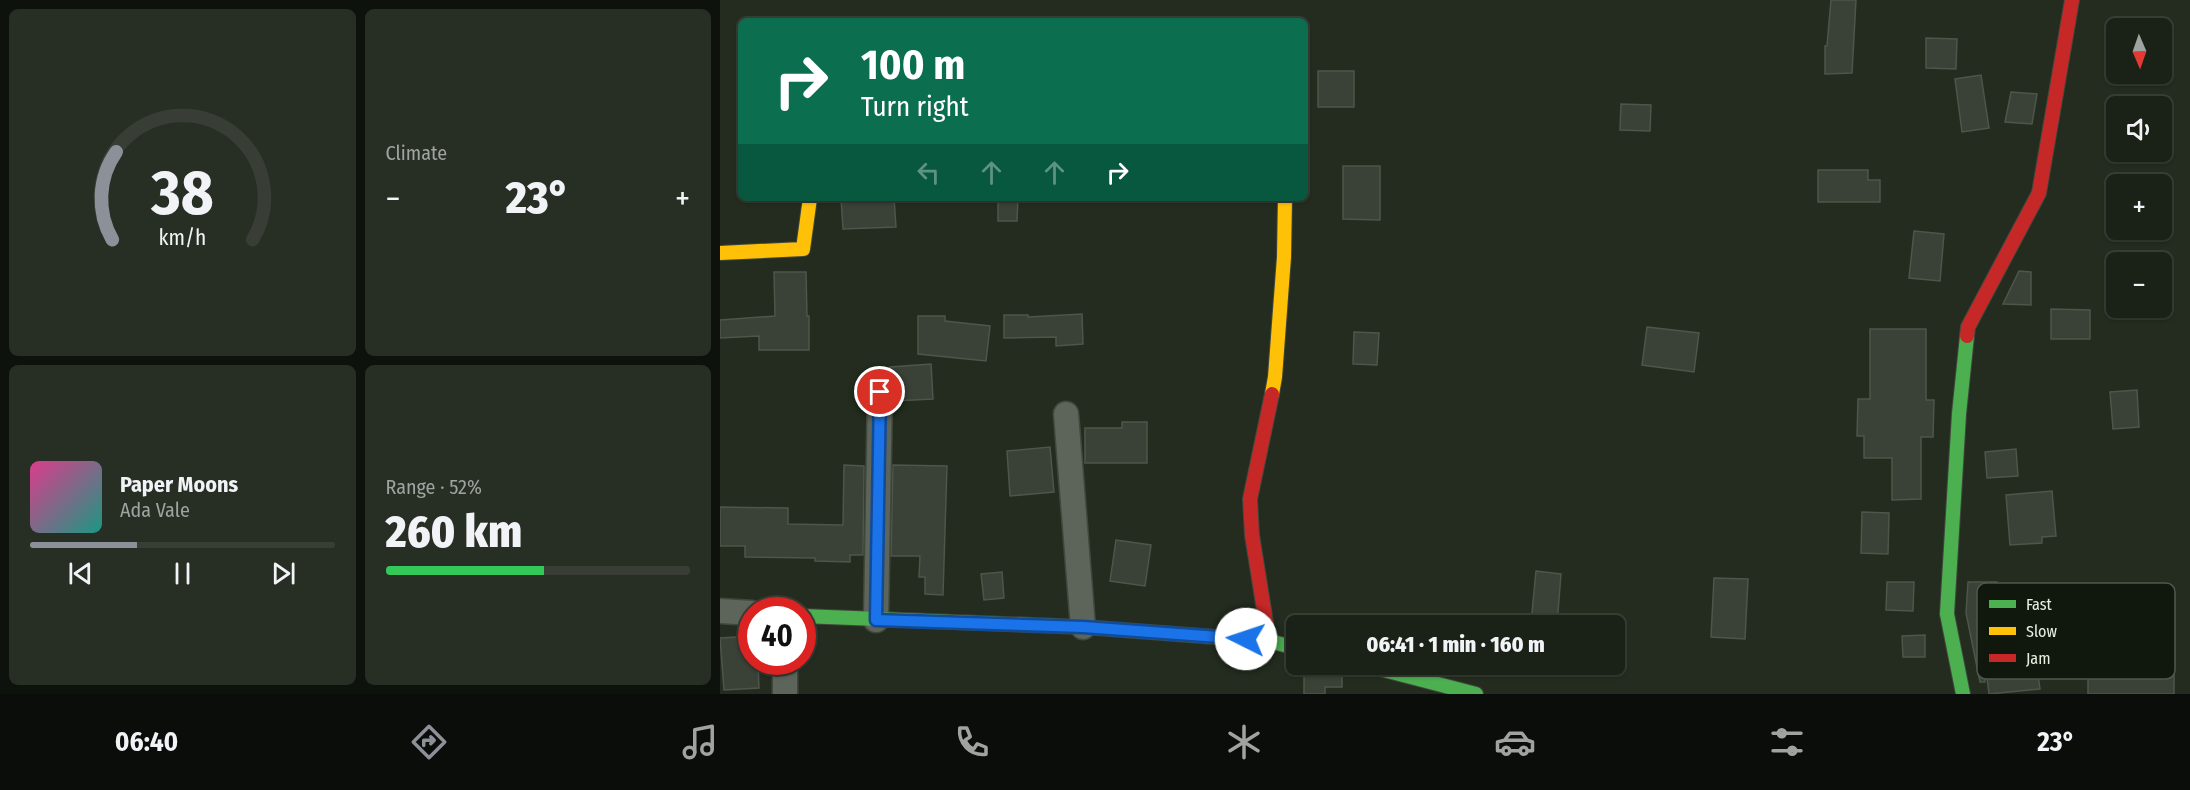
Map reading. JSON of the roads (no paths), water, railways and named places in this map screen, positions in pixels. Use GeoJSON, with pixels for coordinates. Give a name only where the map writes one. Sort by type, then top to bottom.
{"type":"FeatureCollection","features":[{"type":"Feature","properties":{"kind":"street"},"geometry":{"type":"LineString","coordinates":[[1963,694],[1947,614],[1959,414],[1968,327],[2039,193],[2072,0]]}},
{"type":"Feature","properties":{"kind":"street"},"geometry":{"type":"LineString","coordinates":[[720,253],[803,249],[810,201]]}},
{"type":"Feature","properties":{"kind":"street"},"geometry":{"type":"LineString","coordinates":[[1269,641],[1252,536],[1250,499],[1275,377],[1284,257],[1285,201]]}},
{"type":"Feature","properties":{"kind":"street"},"geometry":{"type":"LineString","coordinates":[[876,620],[880,392]]}},
{"type":"Feature","properties":{"kind":"street"},"geometry":{"type":"LineString","coordinates":[[1066,414],[1083,627]]}},
{"type":"Feature","properties":{"kind":"street"},"geometry":{"type":"LineString","coordinates":[[720,611],[738,612]]}},
{"type":"Feature","properties":{"kind":"street"},"geometry":{"type":"LineString","coordinates":[[816,617],[1083,627],[1269,641],[1286,645]]}},
{"type":"Feature","properties":{"kind":"street"},"geometry":{"type":"LineString","coordinates":[[785,675],[785,694]]}},
{"type":"Feature","properties":{"kind":"street"},"geometry":{"type":"LineString","coordinates":[[1403,675],[1476,694]]}}]}
